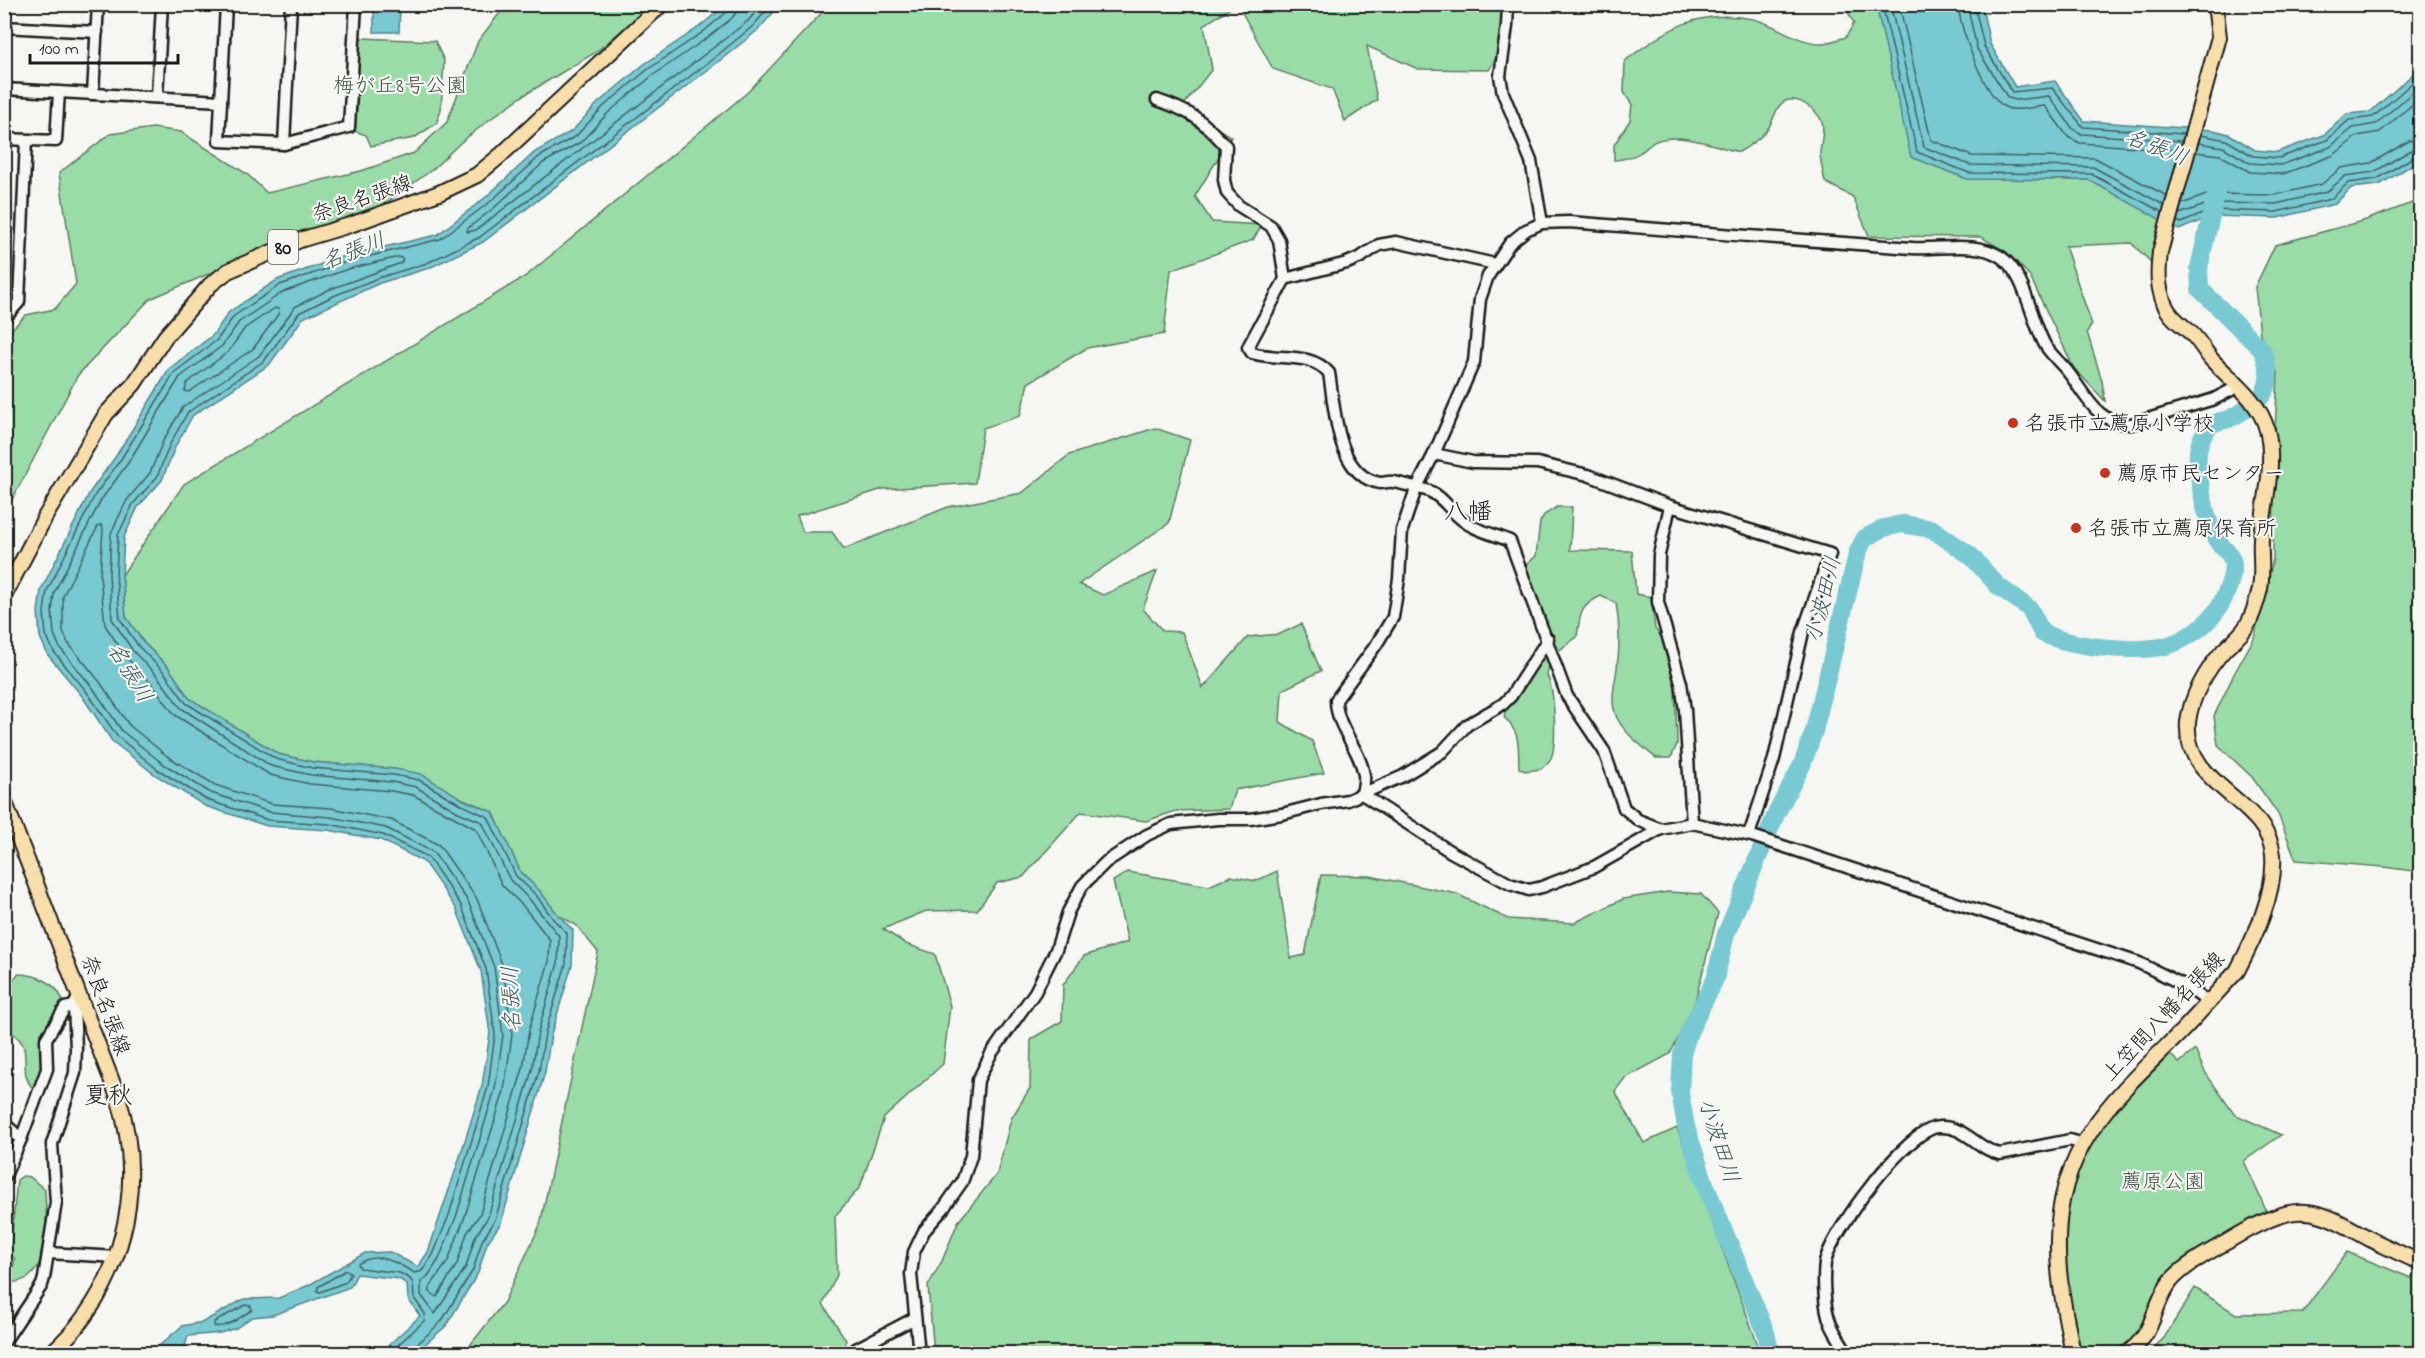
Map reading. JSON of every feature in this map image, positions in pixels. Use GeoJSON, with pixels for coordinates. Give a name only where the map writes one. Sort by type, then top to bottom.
{"type":"FeatureCollection","features":[{"type":"Feature","properties":{"kind":"main road","name":"奈良名張線"},"geometry":{"type":"LineString","coordinates":[[4,596],[45,517],[106,414],[134,384],[165,337],[210,285],[228,271],[258,257],[300,240],[407,205],[477,175],[662,4]]}},
{"type":"Feature","properties":{"kind":"main road","name":"上笠間八幡名張線"},"geometry":{"type":"LineString","coordinates":[[2073,1353],[2060,1273],[2058,1239],[2065,1190],[2082,1144],[2092,1126],[2110,1104],[2237,971],[2252,942],[2272,880],[2273,854],[2270,842],[2255,820],[2220,788],[2201,766],[2191,747],[2188,724],[2196,694],[2212,666],[2246,626],[2260,588],[2261,537],[2270,457],[2267,429],[2260,414],[2242,389],[2212,359],[2195,337],[2173,318],[2165,306],[2157,277],[2160,252],[2219,37],[2216,12],[2212,4]]}},
{"type":"Feature","properties":{"kind":"main road","name":"奈良名張線"},"geometry":{"type":"LineString","coordinates":[[4,800],[9,824],[78,1003],[118,1097],[129,1139],[130,1197],[117,1257],[110,1275],[87,1311],[63,1341],[50,1353]]}},
{"type":"Feature","properties":{"kind":"main road"},"geometry":{"type":"LineString","coordinates":[[2126,1353],[2147,1334],[2173,1278],[2203,1255],[2224,1243],[2286,1214],[2314,1214],[2333,1218],[2384,1246],[2421,1262]]}},
{"type":"Feature","properties":{"kind":"street"},"geometry":{"type":"LineString","coordinates":[[93,94],[98,4]]}},
{"type":"Feature","properties":{"kind":"street"},"geometry":{"type":"LineString","coordinates":[[157,97],[162,4]]}},
{"type":"Feature","properties":{"kind":"street"},"geometry":{"type":"LineString","coordinates":[[226,4],[219,141],[284,144],[349,128],[356,4]]}},
{"type":"Feature","properties":{"kind":"street"},"geometry":{"type":"LineString","coordinates":[[284,144],[291,4]]}},
{"type":"Feature","properties":{"kind":"street"},"geometry":{"type":"LineString","coordinates":[[1508,4],[1500,76],[1503,93],[1531,161],[1542,223]]}},
{"type":"Feature","properties":{"kind":"street"},"geometry":{"type":"LineString","coordinates":[[4,27],[97,32]]}},
{"type":"Feature","properties":{"kind":"street"},"geometry":{"type":"LineString","coordinates":[[4,89],[221,100]]}},
{"type":"Feature","properties":{"kind":"street"},"geometry":{"type":"LineString","coordinates":[[4,139],[56,141],[59,92]]}},
{"type":"Feature","properties":{"kind":"street"},"geometry":{"type":"LineString","coordinates":[[1157,100],[1185,109],[1202,120],[1226,146],[1224,180],[1227,193],[1239,206],[1271,226],[1279,240],[1285,279],[1248,347],[1252,353],[1309,359],[1322,364],[1329,373],[1342,448],[1350,463],[1360,474],[1382,483],[1393,482],[1427,490],[1443,499],[1460,518],[1475,527],[1510,541],[1548,639],[1567,696],[1604,751],[1624,808],[1638,820],[1661,829]]}},
{"type":"Feature","properties":{"kind":"street"},"geometry":{"type":"LineString","coordinates":[[4,319],[19,302],[26,140]]}},
{"type":"Feature","properties":{"kind":"street"},"geometry":{"type":"LineString","coordinates":[[1362,794],[1364,776],[1336,711],[1336,700],[1376,645],[1393,617],[1400,579],[1402,530],[1416,489],[1434,454],[1474,362],[1480,299],[1495,264],[1518,236],[1533,226],[1542,223],[1569,222],[1915,248],[1981,248],[2007,261],[2018,279],[2045,345],[2073,378],[2090,404],[2105,418],[2121,424],[2131,424],[2242,389]]}},
{"type":"Feature","properties":{"kind":"street"},"geometry":{"type":"LineString","coordinates":[[1285,279],[1347,263],[1379,245],[1396,242],[1495,264]]}},
{"type":"Feature","properties":{"kind":"street"},"geometry":{"type":"LineString","coordinates":[[1434,454],[1473,462],[1537,463],[1588,475],[1670,506],[1830,555],[1803,632],[1774,759],[1750,836]]}},
{"type":"Feature","properties":{"kind":"street"},"geometry":{"type":"LineString","coordinates":[[1670,506],[1659,555],[1658,602],[1681,683],[1685,710],[1692,824]]}},
{"type":"Feature","properties":{"kind":"street"},"geometry":{"type":"LineString","coordinates":[[919,1353],[911,1274],[914,1252],[924,1231],[962,1182],[971,1156],[978,1080],[991,1054],[1035,992],[1056,950],[1068,912],[1082,886],[1106,862],[1147,835],[1172,824],[1218,819],[1250,819],[1348,800],[1413,770],[1442,752],[1467,725],[1503,704],[1511,696],[1548,639]]}},
{"type":"Feature","properties":{"kind":"street"},"geometry":{"type":"LineString","coordinates":[[1362,794],[1451,852],[1510,884],[1529,890],[1542,888],[1593,867],[1661,829],[1692,824],[1750,836],[1790,848],[2139,963],[2186,986],[2208,1002]]}},
{"type":"Feature","properties":{"kind":"street"},"geometry":{"type":"LineString","coordinates":[[4,1178],[47,1070],[46,1039],[65,1008],[78,1003],[74,1080],[52,1144],[56,1202],[42,1285],[4,1342]]}},
{"type":"Feature","properties":{"kind":"street"},"geometry":{"type":"LineString","coordinates":[[4,1123],[21,1139]]}},
{"type":"Feature","properties":{"kind":"street"},"geometry":{"type":"LineString","coordinates":[[1848,1353],[1829,1320],[1824,1276],[1826,1257],[1838,1231],[1903,1148],[1927,1130],[1937,1127],[1964,1132],[1994,1153],[2000,1154],[2070,1140],[2082,1144]]}},
{"type":"Feature","properties":{"kind":"street"},"geometry":{"type":"LineString","coordinates":[[48,1253],[117,1257]]}},
{"type":"Feature","properties":{"kind":"street"},"geometry":{"type":"LineString","coordinates":[[851,1353],[856,1348],[915,1318]]}},
{"type":"Feature","properties":{"kind":"green space"},"geometry":{"type":"Polygon","coordinates":[[[506,5],[652,5],[596,52],[521,97],[489,120],[433,169],[372,213],[253,255],[150,299],[78,375],[5,513],[5,336],[26,315],[55,309],[76,284],[59,173],[110,134],[153,128],[181,132],[247,174],[267,193],[361,171],[414,153],[447,122],[478,41],[506,5]]]}},
{"type":"Feature","properties":{"kind":"green space"},"geometry":{"type":"Polygon","coordinates":[[[829,5],[1235,5],[1204,25],[1212,69],[1183,106],[1231,137],[1195,196],[1212,222],[1262,225],[1253,240],[1171,270],[1164,334],[1087,348],[1028,383],[1020,416],[983,428],[975,483],[883,489],[797,516],[803,532],[832,532],[844,549],[948,507],[1022,493],[1069,455],[1155,428],[1190,440],[1169,523],[1079,584],[1103,595],[1157,571],[1143,609],[1163,631],[1182,632],[1203,688],[1248,637],[1280,634],[1301,624],[1321,671],[1282,690],[1280,722],[1312,741],[1324,773],[1235,790],[1229,809],[1176,811],[1146,821],[1081,812],[1023,877],[997,883],[977,910],[926,911],[883,929],[906,944],[935,954],[950,1006],[943,1064],[884,1118],[860,1187],[835,1216],[837,1275],[823,1304],[846,1340],[842,1353],[464,1353],[504,1302],[540,1225],[598,952],[576,925],[558,915],[540,891],[521,873],[493,812],[395,769],[313,762],[278,754],[189,698],[169,668],[144,643],[126,617],[122,575],[184,484],[526,276],[748,92],[829,5]]]}},
{"type":"Feature","properties":{"kind":"green space"},"geometry":{"type":"Polygon","coordinates":[[[1238,5],[1508,5],[1512,29],[1489,70],[1418,69],[1367,46],[1377,100],[1345,121],[1332,89],[1273,69],[1238,5]]]}},
{"type":"Feature","properties":{"kind":"green space"},"geometry":{"type":"Polygon","coordinates":[[[1844,5],[1876,5],[1912,157],[1967,179],[2089,180],[2160,218],[2151,262],[2131,243],[2065,246],[2092,325],[2087,332],[2102,381],[2105,401],[2074,368],[2029,275],[2007,252],[1981,237],[1869,236],[1853,197],[1825,182],[1820,154],[1822,122],[1805,104],[1792,100],[1781,104],[1763,135],[1739,152],[1698,141],[1676,138],[1654,142],[1634,156],[1614,160],[1614,145],[1630,120],[1632,105],[1624,92],[1625,61],[1655,39],[1684,24],[1700,19],[1734,16],[1762,22],[1804,40],[1826,43],[1846,37],[1854,23],[1844,5]]]}},
{"type":"Feature","properties":{"kind":"green space","name":"梅が丘8号公園"},"geometry":{"type":"Polygon","coordinates":[[[360,38],[435,41],[444,61],[441,109],[437,123],[414,138],[371,146],[366,135],[354,131],[360,38]]]}},
{"type":"Feature","properties":{"kind":"green space"},"geometry":{"type":"Polygon","coordinates":[[[2420,200],[2420,872],[2296,860],[2278,814],[2252,777],[2218,745],[2214,716],[2254,638],[2273,560],[2278,374],[2260,334],[2255,287],[2275,245],[2366,220],[2420,200]]]}},
{"type":"Feature","properties":{"kind":"green space"},"geometry":{"type":"Polygon","coordinates":[[[1557,507],[1572,507],[1570,550],[1632,551],[1636,594],[1651,597],[1655,629],[1668,645],[1674,669],[1677,744],[1671,758],[1656,758],[1629,735],[1617,718],[1613,699],[1619,652],[1616,603],[1601,596],[1588,604],[1582,612],[1577,637],[1556,653],[1548,668],[1547,676],[1552,692],[1554,717],[1554,742],[1551,758],[1541,769],[1525,771],[1519,768],[1516,734],[1504,717],[1506,709],[1520,690],[1521,667],[1526,660],[1546,647],[1524,566],[1536,556],[1540,522],[1544,515],[1557,507]]]}},
{"type":"Feature","properties":{"kind":"green space"},"geometry":{"type":"Polygon","coordinates":[[[1277,871],[1291,958],[1305,955],[1321,875],[1370,876],[1457,894],[1508,919],[1574,923],[1623,899],[1668,892],[1701,894],[1718,913],[1693,1009],[1670,1054],[1625,1078],[1615,1091],[1644,1143],[1677,1128],[1761,1353],[934,1353],[928,1286],[942,1261],[958,1222],[997,1174],[1011,1119],[1030,1088],[1031,1039],[1062,1021],[1063,985],[1084,956],[1128,942],[1113,881],[1128,872],[1209,886],[1231,876],[1256,881],[1277,871]]]}},
{"type":"Feature","properties":{"kind":"green space"},"geometry":{"type":"Polygon","coordinates":[[[18,974],[45,981],[56,989],[63,1001],[43,1037],[44,1069],[37,1092],[26,1076],[25,1051],[22,1043],[5,1029],[5,990],[18,974]]]}},
{"type":"Feature","properties":{"kind":"green space","name":"薦原公園"},"geometry":{"type":"Polygon","coordinates":[[[2195,1050],[2205,1072],[2234,1114],[2281,1135],[2244,1161],[2268,1215],[2162,1282],[2138,1337],[2114,1353],[2082,1354],[2071,1306],[2066,1231],[2074,1183],[2082,1159],[2092,1138],[2108,1117],[2170,1054],[2179,1063],[2195,1050]]]}},
{"type":"Feature","properties":{"kind":"green space"},"geometry":{"type":"Polygon","coordinates":[[[23,1176],[30,1177],[45,1190],[45,1247],[37,1268],[30,1276],[8,1284],[15,1259],[10,1255],[17,1180],[23,1176]]]}},
{"type":"Feature","properties":{"kind":"green space"},"geometry":{"type":"Polygon","coordinates":[[[2347,1252],[2411,1278],[2420,1265],[2420,1353],[2147,1354],[2164,1338],[2195,1288],[2236,1314],[2302,1313],[2347,1252]]]}},
{"type":"Feature","properties":{"kind":"water","name":"名張川"},"geometry":{"type":"Polygon","coordinates":[[[727,4],[780,5],[758,30],[718,62],[483,242],[429,268],[380,283],[303,318],[269,365],[193,415],[175,447],[162,480],[138,507],[124,537],[122,575],[126,617],[144,643],[169,668],[189,698],[278,754],[313,762],[395,769],[421,774],[464,800],[493,812],[521,873],[540,891],[573,930],[572,965],[551,1035],[545,1072],[501,1223],[487,1243],[478,1273],[446,1326],[415,1353],[380,1353],[420,1316],[408,1299],[407,1284],[399,1279],[357,1274],[350,1287],[273,1315],[252,1317],[236,1328],[220,1333],[188,1336],[183,1353],[151,1353],[182,1326],[203,1322],[244,1299],[279,1298],[309,1285],[365,1253],[390,1252],[418,1267],[428,1252],[482,1086],[490,1033],[481,971],[456,908],[424,862],[381,840],[328,830],[267,826],[205,806],[154,774],[112,741],[82,696],[48,655],[40,637],[38,612],[41,590],[90,492],[116,456],[170,368],[213,335],[229,312],[277,280],[344,256],[437,235],[486,197],[535,152],[572,131],[598,103],[643,65],[699,27],[727,4]]]}},
{"type":"Feature","properties":{"kind":"water"},"geometry":{"type":"Polygon","coordinates":[[[374,5],[400,5],[399,32],[374,32],[374,5]]]}},
{"type":"Feature","properties":{"kind":"water","name":"名張川"},"geometry":{"type":"Polygon","coordinates":[[[1876,5],[1978,5],[1982,8],[1990,44],[2015,87],[2055,81],[2084,121],[2213,130],[2229,134],[2255,150],[2277,152],[2324,135],[2347,114],[2370,112],[2420,68],[2420,160],[2379,185],[2351,188],[2335,204],[2277,218],[2212,216],[2179,230],[2089,180],[1967,179],[1911,157],[1876,5]]]}},
{"type":"Feature","properties":{"kind":"waterway","name":"小波田川"},"geometry":{"type":"LineString","coordinates":[[1771,1354],[1766,1333],[1706,1187],[1686,1127],[1680,1092],[1682,1054],[1689,1032],[1715,979],[1726,934],[1777,812],[1802,765],[1814,731],[1858,551],[1865,538],[1884,528],[1902,524],[1932,529],[1971,556],[1998,586],[2030,609],[2042,633],[2090,646],[2129,649],[2164,646],[2183,639],[2207,621],[2223,599],[2231,580],[2233,565],[2229,554],[2216,539],[2208,520],[2198,466],[2199,446],[2212,424],[2231,418],[2252,405],[2259,399],[2268,383],[2267,363],[2262,350],[2200,289],[2199,268],[2216,194]]}},
{"type":"Feature","properties":{"kind":"place","name":"名張市立薦原小学校"},"geometry":{"type":"Point","coordinates":[2013,423]}},
{"type":"Feature","properties":{"kind":"place","name":"薦原市民センター"},"geometry":{"type":"Point","coordinates":[2105,473]}},
{"type":"Feature","properties":{"kind":"place","name":"名張市立薦原保育所"},"geometry":{"type":"Point","coordinates":[2076,528]}},
{"type":"Feature","properties":{"kind":"district","name":"八幡"},"geometry":{"type":"Point","coordinates":[1468,511]}},
{"type":"Feature","properties":{"kind":"district","name":"夏秋"},"geometry":{"type":"Point","coordinates":[108,1095]}}]}
